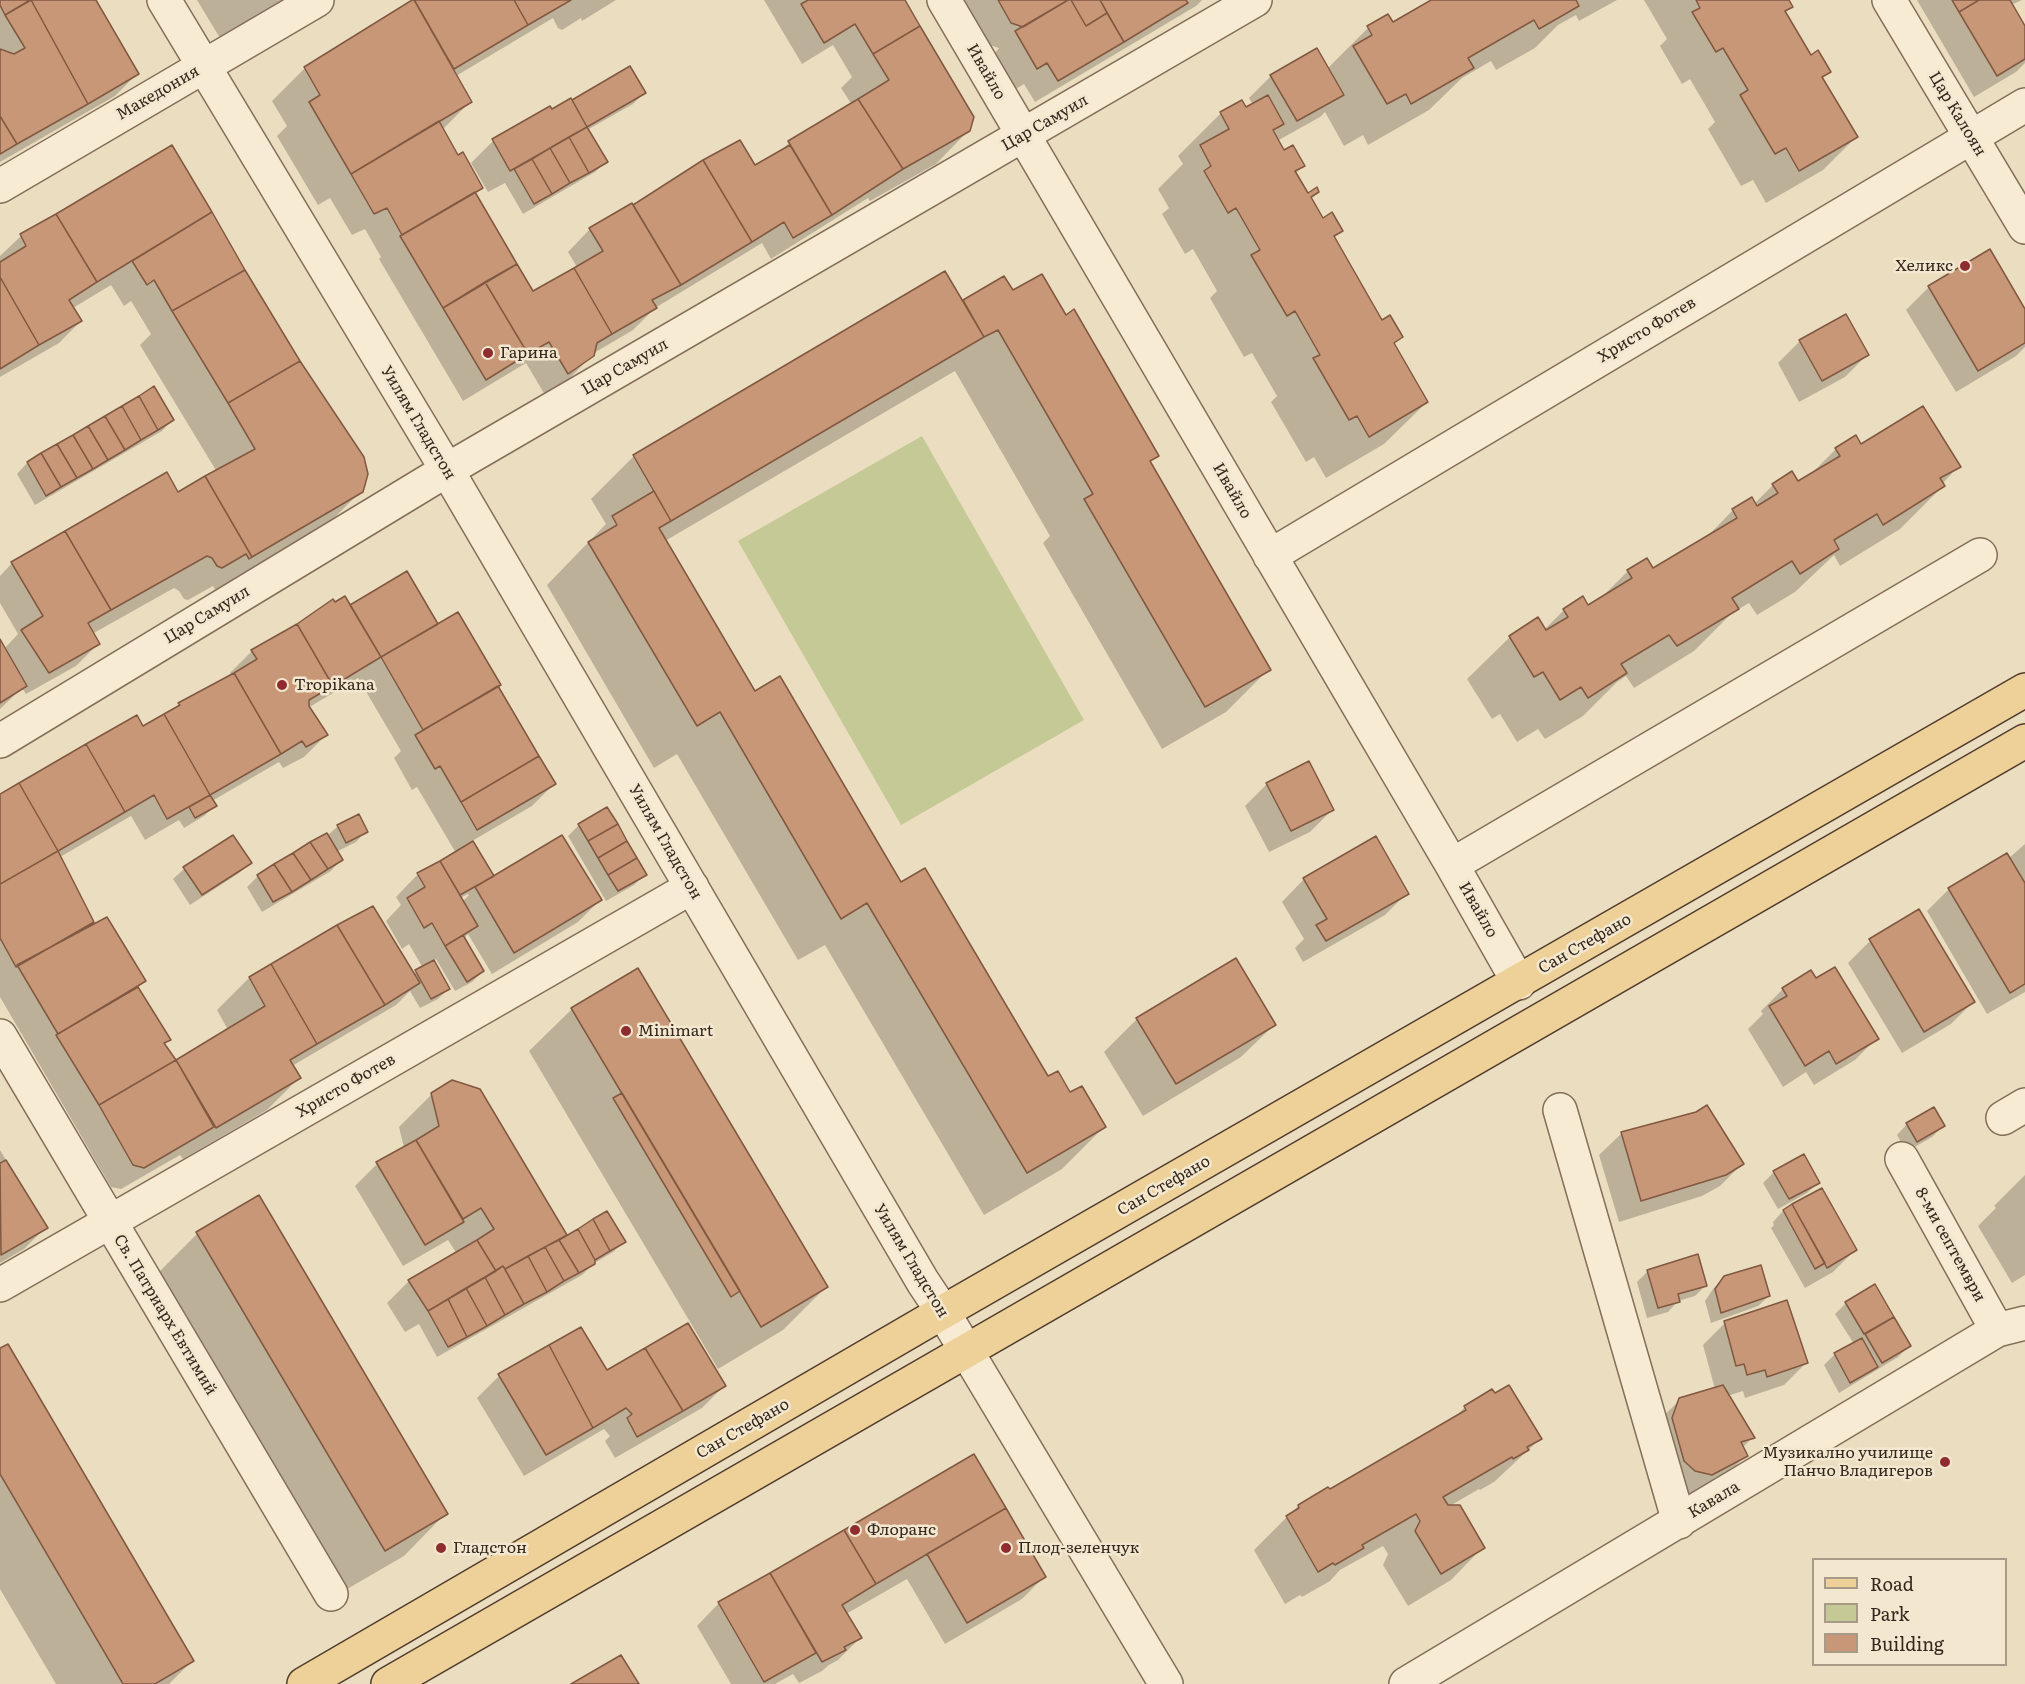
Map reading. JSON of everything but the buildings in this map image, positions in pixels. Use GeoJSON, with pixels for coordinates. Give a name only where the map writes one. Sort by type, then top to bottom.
{"type":"FeatureCollection","features":[{"type":"Feature","properties":{"kind":"main road","name":"Сан Стефано"},"geometry":{"type":"LineString","coordinates":[[304,1684],[943,1312],[2025,690]]}},
{"type":"Feature","properties":{"kind":"main road"},"geometry":{"type":"LineString","coordinates":[[388,1684],[2025,741]]}},
{"type":"Feature","properties":{"kind":"street","name":"Уилям Гладстон"},"geometry":{"type":"LineString","coordinates":[[164,0],[447,470],[922,1282],[943,1312],[1166,1684]]}},
{"type":"Feature","properties":{"kind":"street","name":"Македония"},"geometry":{"type":"LineString","coordinates":[[0,186],[317,0]]}},
{"type":"Feature","properties":{"kind":"street","name":"Ивайло"},"geometry":{"type":"LineString","coordinates":[[944,0],[1519,982]]}},
{"type":"Feature","properties":{"kind":"street","name":"Цар Самуил"},"geometry":{"type":"LineString","coordinates":[[0,741],[447,470],[1255,0]]}},
{"type":"Feature","properties":{"kind":"street","name":"Цар Калоян"},"geometry":{"type":"LineString","coordinates":[[1889,0],[2025,227]]}},
{"type":"Feature","properties":{"kind":"street","name":"Христо Фотев"},"geometry":{"type":"LineString","coordinates":[[1270,556],[2025,105]]}},
{"type":"Feature","properties":{"kind":"street"},"geometry":{"type":"LineString","coordinates":[[1452,865],[1980,555]]}},
{"type":"Feature","properties":{"kind":"street","name":"Христо Фотев"},"geometry":{"type":"LineString","coordinates":[[0,1285],[692,887]]}},
{"type":"Feature","properties":{"kind":"street","name":"Св. Патриарх Евтимий"},"geometry":{"type":"LineString","coordinates":[[0,1036],[331,1594]]}},
{"type":"Feature","properties":{"kind":"street"},"geometry":{"type":"LineString","coordinates":[[1560,1110],[1678,1522]]}},
{"type":"Feature","properties":{"kind":"street","name":"8-ми септември"},"geometry":{"type":"LineString","coordinates":[[1902,1159],[2011,1327]]}},
{"type":"Feature","properties":{"kind":"street","name":"Кавала"},"geometry":{"type":"LineString","coordinates":[[1406,1684],[2011,1327]]}},
{"type":"Feature","properties":{"kind":"green space"},"geometry":{"type":"Polygon","coordinates":[[[922,436],[1084,720],[901,825],[738,541],[922,436]]]}},
{"type":"Feature","properties":{"kind":"place","name":"Хеликс"},"geometry":{"type":"Point","coordinates":[1965,266]}},
{"type":"Feature","properties":{"kind":"place","name":"Гарина"},"geometry":{"type":"Point","coordinates":[488,353]}},
{"type":"Feature","properties":{"kind":"place","name":"Tropikana"},"geometry":{"type":"Point","coordinates":[282,685]}},
{"type":"Feature","properties":{"kind":"place","name":"Minimart"},"geometry":{"type":"Point","coordinates":[626,1031]}},
{"type":"Feature","properties":{"kind":"place","name":"Музикално училище Панчо Владигеров"},"geometry":{"type":"Point","coordinates":[1945,1462]}},
{"type":"Feature","properties":{"kind":"place","name":"Флоранс"},"geometry":{"type":"Point","coordinates":[855,1530]}},
{"type":"Feature","properties":{"kind":"place","name":"Гладстон"},"geometry":{"type":"Point","coordinates":[441,1548]}},
{"type":"Feature","properties":{"kind":"place","name":"Плод-зеленчук"},"geometry":{"type":"Point","coordinates":[1006,1548]}}]}
